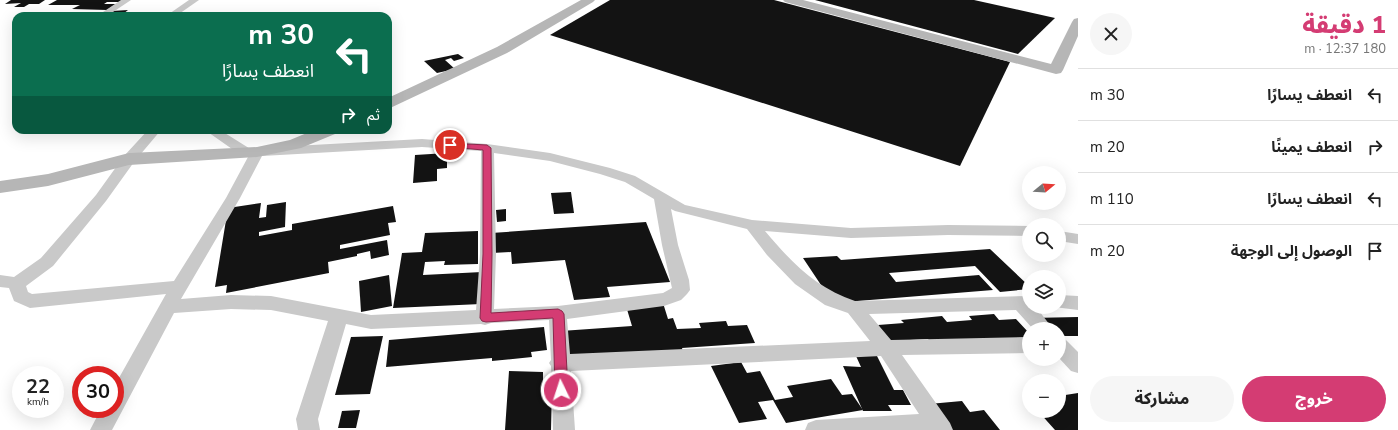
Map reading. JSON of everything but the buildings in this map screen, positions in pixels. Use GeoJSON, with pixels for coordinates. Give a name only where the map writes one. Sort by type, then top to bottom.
{"type":"FeatureCollection","features":[{"type":"Feature","properties":{"kind":"street"},"geometry":{"type":"LineString","coordinates":[[108,12],[127,0]]}},
{"type":"Feature","properties":{"kind":"street"},"geometry":{"type":"LineString","coordinates":[[176,12],[195,0]]}},
{"type":"Feature","properties":{"kind":"street"},"geometry":{"type":"LineString","coordinates":[[392,102],[502,50],[589,0]]}},
{"type":"Feature","properties":{"kind":"street"},"geometry":{"type":"LineString","coordinates":[[789,0],[1056,70],[1078,22]]}},
{"type":"Feature","properties":{"kind":"street"},"geometry":{"type":"LineString","coordinates":[[17,284],[47,262],[101,198],[129,158],[151,134]]}},
{"type":"Feature","properties":{"kind":"street"},"geometry":{"type":"LineString","coordinates":[[218,134],[252,152],[295,144],[319,134]]}},
{"type":"Feature","properties":{"kind":"street"},"geometry":{"type":"LineString","coordinates":[[0,188],[48,180],[129,158],[422,143],[487,148],[550,157],[630,179],[680,208],[752,225],[851,233],[948,230],[1022,231]]}},
{"type":"Feature","properties":{"kind":"street"},"geometry":{"type":"LineString","coordinates":[[486,318],[488,254],[487,148]]}},
{"type":"Feature","properties":{"kind":"street"},"geometry":{"type":"LineString","coordinates":[[124,388],[179,288],[233,198],[252,152]]}},
{"type":"Feature","properties":{"kind":"street"},"geometry":{"type":"LineString","coordinates":[[169,307],[231,302],[271,303],[371,322],[558,314],[664,299],[675,295],[681,290],[680,280],[670,245],[661,197]]}},
{"type":"Feature","properties":{"kind":"street"},"geometry":{"type":"LineString","coordinates":[[752,225],[773,251],[802,280],[832,300],[854,308],[1022,303]]}},
{"type":"Feature","properties":{"kind":"street"},"geometry":{"type":"LineString","coordinates":[[1066,237],[1078,238]]}},
{"type":"Feature","properties":{"kind":"street"},"geometry":{"type":"LineString","coordinates":[[0,281],[7,281],[17,284]]}},
{"type":"Feature","properties":{"kind":"street"},"geometry":{"type":"LineString","coordinates":[[17,284],[20,296],[30,301],[179,288]]}},
{"type":"Feature","properties":{"kind":"street"},"geometry":{"type":"LineString","coordinates":[[1066,302],[1078,303]]}},
{"type":"Feature","properties":{"kind":"street"},"geometry":{"type":"LineString","coordinates":[[854,308],[886,348],[939,426]]}},
{"type":"Feature","properties":{"kind":"street"},"geometry":{"type":"LineString","coordinates":[[558,314],[564,430]]}},
{"type":"Feature","properties":{"kind":"street"},"geometry":{"type":"LineString","coordinates":[[310,430],[307,419],[338,316]]}},
{"type":"Feature","properties":{"kind":"street"},"geometry":{"type":"LineString","coordinates":[[560,362],[886,348],[1022,345]]}},
{"type":"Feature","properties":{"kind":"street"},"geometry":{"type":"LineString","coordinates":[[1066,352],[1078,365]]}},
{"type":"Feature","properties":{"kind":"street"},"geometry":{"type":"LineString","coordinates":[[101,430],[107,418]]}},
{"type":"Feature","properties":{"kind":"street"},"geometry":{"type":"LineString","coordinates":[[816,430],[939,426]]}},
{"type":"Feature","properties":{"kind":"route"},"geometry":{"type":"LineString","coordinates":[[450,145],[487,148],[488,254],[486,318],[558,314],[561,390]]}}]}
